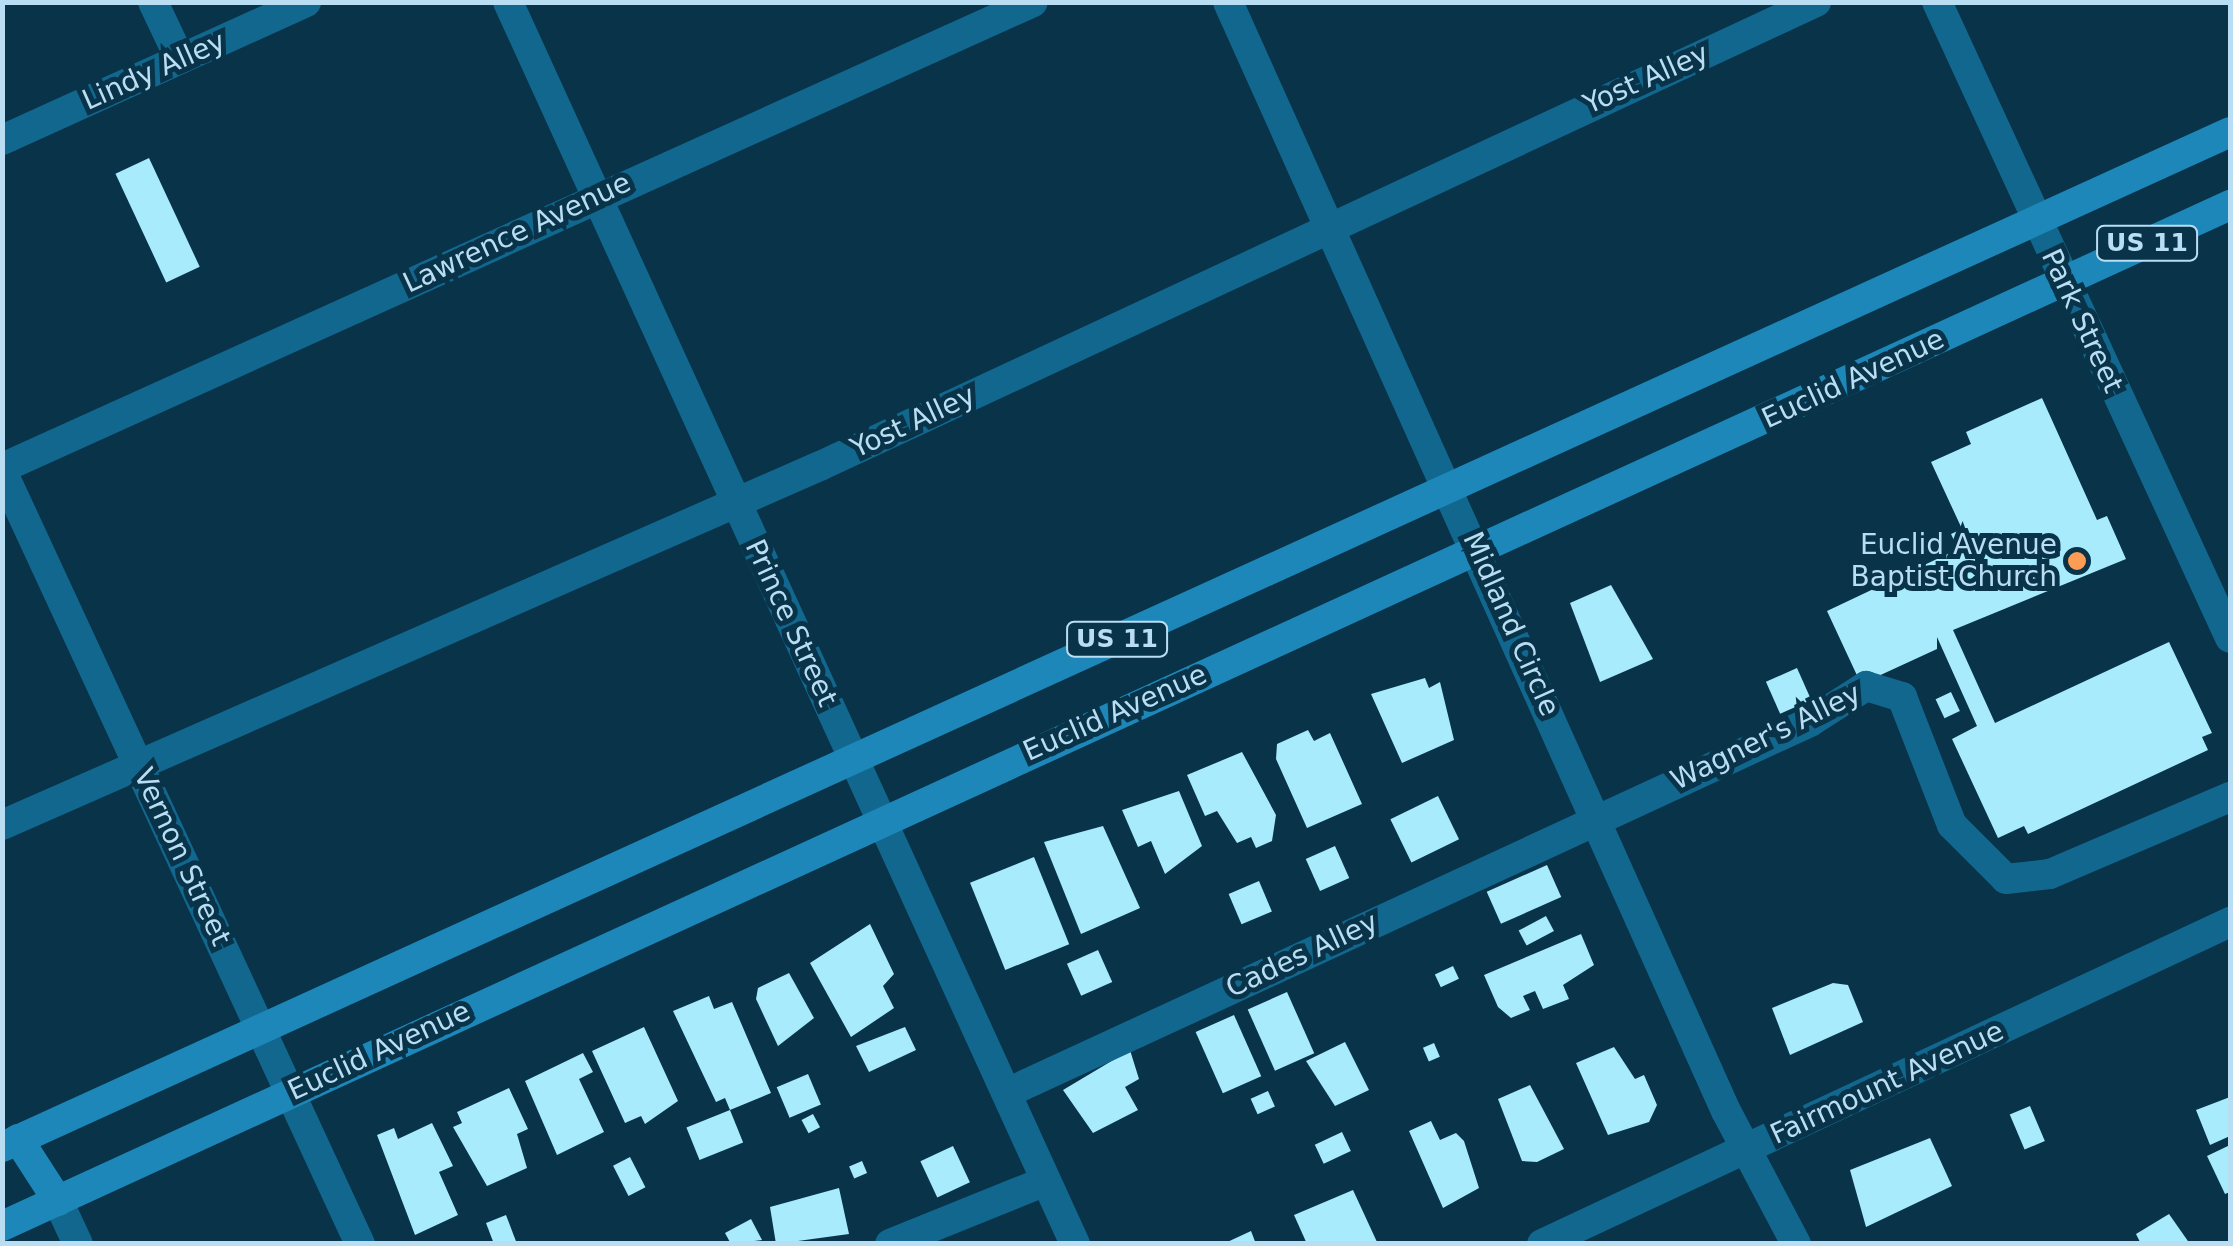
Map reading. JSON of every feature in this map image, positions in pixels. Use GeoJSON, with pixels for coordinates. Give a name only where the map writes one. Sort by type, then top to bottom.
{"type":"FeatureCollection","features":[{"type":"Feature","properties":{"kind":"main road","name":"US 11"},"geometry":{"type":"LineString","coordinates":[[10,1143],[2230,132]]}},
{"type":"Feature","properties":{"kind":"main road","name":"Euclid Avenue"},"geometry":{"type":"LineString","coordinates":[[2,1226],[2230,205]]}},
{"type":"Feature","properties":{"kind":"main road"},"geometry":{"type":"LineString","coordinates":[[10,1143],[58,1201]]}},
{"type":"Feature","properties":{"kind":"street"},"geometry":{"type":"LineString","coordinates":[[154,2],[180,59]]}},
{"type":"Feature","properties":{"kind":"street","name":"Lindy Alley"},"geometry":{"type":"LineString","coordinates":[[2,140],[306,2]]}},
{"type":"Feature","properties":{"kind":"street","name":"Prince Street"},"geometry":{"type":"LineString","coordinates":[[508,2],[878,822],[1075,1244]]}},
{"type":"Feature","properties":{"kind":"street","name":"Lawrence Avenue"},"geometry":{"type":"LineString","coordinates":[[2,470],[596,196],[1033,2]]}},
{"type":"Feature","properties":{"kind":"street","name":"Midland Circle"},"geometry":{"type":"LineString","coordinates":[[1228,2],[1596,817],[1796,1244]]}},
{"type":"Feature","properties":{"kind":"street","name":"Yost Alley"},"geometry":{"type":"LineString","coordinates":[[2,825],[138,762],[735,504],[1816,2]]}},
{"type":"Feature","properties":{"kind":"street","name":"Park Street"},"geometry":{"type":"LineString","coordinates":[[1937,2],[2230,638]]}},
{"type":"Feature","properties":{"kind":"street","name":"Vernon Street"},"geometry":{"type":"LineString","coordinates":[[2,470],[360,1244]]}},
{"type":"Feature","properties":{"kind":"street","name":"Wagner's Alley"},"geometry":{"type":"LineString","coordinates":[[1596,817],[1810,722],[1866,686],[1902,697],[1952,825],[2006,879],[2050,874],[2230,796]]}},
{"type":"Feature","properties":{"kind":"street","name":"Cades Alley"},"geometry":{"type":"LineString","coordinates":[[1007,1093],[1596,817]]}},
{"type":"Feature","properties":{"kind":"street","name":"Fairmount Avenue"},"geometry":{"type":"LineString","coordinates":[[1542,1244],[2230,922]]}},
{"type":"Feature","properties":{"kind":"street"},"geometry":{"type":"LineString","coordinates":[[890,1244],[1046,1181]]}},
{"type":"Feature","properties":{"kind":"street"},"geometry":{"type":"LineString","coordinates":[[58,1201],[78,1244]]}},
{"type":"Feature","properties":{"kind":"building"},"geometry":{"type":"Polygon","coordinates":[[[149,158],[200,267],[166,282],[115,174],[149,158]]]}},
{"type":"Feature","properties":{"kind":"building"},"geometry":{"type":"Polygon","coordinates":[[[2042,398],[2097,520],[2107,516],[2126,559],[1953,630],[1995,723],[2169,642],[2212,733],[2202,737],[2208,750],[2028,834],[2024,826],[1998,838],[1952,739],[1977,726],[1937,637],[1937,649],[1861,684],[1827,611],[1958,549],[1951,534],[1962,529],[1931,462],[1971,444],[1966,432],[2042,398]]]}},
{"type":"Feature","properties":{"kind":"building"},"geometry":{"type":"Polygon","coordinates":[[[1611,585],[1653,659],[1600,682],[1570,603],[1611,585]]]}},
{"type":"Feature","properties":{"kind":"building"},"geometry":{"type":"Polygon","coordinates":[[[1797,668],[1811,700],[1780,714],[1766,682],[1797,668]]]}},
{"type":"Feature","properties":{"kind":"building"},"geometry":{"type":"Polygon","coordinates":[[[1425,678],[1429,688],[1440,682],[1454,740],[1402,763],[1371,694],[1425,678]]]}},
{"type":"Feature","properties":{"kind":"building"},"geometry":{"type":"Polygon","coordinates":[[[1951,692],[1960,711],[1944,718],[1936,699],[1951,692]]]}},
{"type":"Feature","properties":{"kind":"building"},"geometry":{"type":"Polygon","coordinates":[[[1308,730],[1314,741],[1330,733],[1362,804],[1307,828],[1276,759],[1277,744],[1308,730]]]}},
{"type":"Feature","properties":{"kind":"building"},"geometry":{"type":"Polygon","coordinates":[[[1242,752],[1276,815],[1272,841],[1256,848],[1251,837],[1237,843],[1217,811],[1205,816],[1187,775],[1242,752]]]}},
{"type":"Feature","properties":{"kind":"building"},"geometry":{"type":"Polygon","coordinates":[[[1179,791],[1202,846],[1165,874],[1151,841],[1138,847],[1122,810],[1179,791]]]}},
{"type":"Feature","properties":{"kind":"building"},"geometry":{"type":"Polygon","coordinates":[[[1438,796],[1459,839],[1411,862],[1390,819],[1438,796]]]}},
{"type":"Feature","properties":{"kind":"building"},"geometry":{"type":"Polygon","coordinates":[[[1103,826],[1140,908],[1081,934],[1044,842],[1103,826]]]}},
{"type":"Feature","properties":{"kind":"building"},"geometry":{"type":"Polygon","coordinates":[[[1335,846],[1349,878],[1320,891],[1306,859],[1335,846]]]}},
{"type":"Feature","properties":{"kind":"building"},"geometry":{"type":"Polygon","coordinates":[[[1034,857],[1069,944],[1005,970],[970,883],[1034,857]]]}},
{"type":"Feature","properties":{"kind":"building"},"geometry":{"type":"Polygon","coordinates":[[[1547,865],[1561,897],[1501,924],[1487,892],[1547,865]]]}},
{"type":"Feature","properties":{"kind":"building"},"geometry":{"type":"Polygon","coordinates":[[[1259,881],[1272,911],[1242,924],[1229,894],[1259,881]]]}},
{"type":"Feature","properties":{"kind":"building"},"geometry":{"type":"Polygon","coordinates":[[[1546,916],[1554,931],[1527,946],[1519,931],[1546,916]]]}},
{"type":"Feature","properties":{"kind":"building"},"geometry":{"type":"Polygon","coordinates":[[[870,924],[894,974],[883,986],[894,1008],[851,1037],[810,963],[870,924]]]}},
{"type":"Feature","properties":{"kind":"building"},"geometry":{"type":"Polygon","coordinates":[[[1581,934],[1594,965],[1563,985],[1569,999],[1543,1009],[1535,991],[1523,996],[1530,1010],[1511,1018],[1498,1007],[1484,975],[1581,934]]]}},
{"type":"Feature","properties":{"kind":"building"},"geometry":{"type":"Polygon","coordinates":[[[1098,950],[1112,982],[1081,996],[1067,964],[1098,950]]]}},
{"type":"Feature","properties":{"kind":"building"},"geometry":{"type":"Polygon","coordinates":[[[1453,966],[1459,979],[1441,987],[1435,974],[1453,966]]]}},
{"type":"Feature","properties":{"kind":"building"},"geometry":{"type":"Polygon","coordinates":[[[789,973],[814,1018],[778,1046],[756,999],[758,988],[789,973]]]}},
{"type":"Feature","properties":{"kind":"building"},"geometry":{"type":"Polygon","coordinates":[[[1833,983],[1848,985],[1863,1022],[1790,1055],[1772,1008],[1833,983]]]}},
{"type":"Feature","properties":{"kind":"building"},"geometry":{"type":"Polygon","coordinates":[[[1287,992],[1314,1053],[1275,1071],[1248,1009],[1287,992]]]}},
{"type":"Feature","properties":{"kind":"building"},"geometry":{"type":"Polygon","coordinates":[[[709,996],[714,1009],[732,1002],[771,1093],[730,1110],[725,1098],[716,1102],[673,1011],[709,996]]]}},
{"type":"Feature","properties":{"kind":"building"},"geometry":{"type":"Polygon","coordinates":[[[1234,1015],[1261,1076],[1223,1093],[1196,1032],[1234,1015]]]}},
{"type":"Feature","properties":{"kind":"building"},"geometry":{"type":"Polygon","coordinates":[[[644,1027],[678,1101],[645,1124],[641,1116],[625,1123],[592,1051],[644,1027]]]}},
{"type":"Feature","properties":{"kind":"building"},"geometry":{"type":"Polygon","coordinates":[[[905,1027],[916,1050],[869,1072],[856,1046],[905,1027]]]}},
{"type":"Feature","properties":{"kind":"building"},"geometry":{"type":"Polygon","coordinates":[[[1345,1042],[1369,1090],[1335,1106],[1306,1061],[1345,1042]]]}},
{"type":"Feature","properties":{"kind":"building"},"geometry":{"type":"Polygon","coordinates":[[[1434,1043],[1440,1057],[1429,1061],[1423,1048],[1434,1043]]]}},
{"type":"Feature","properties":{"kind":"building"},"geometry":{"type":"Polygon","coordinates":[[[1614,1047],[1635,1079],[1644,1075],[1657,1105],[1649,1122],[1608,1135],[1576,1063],[1614,1047]]]}},
{"type":"Feature","properties":{"kind":"building"},"geometry":{"type":"Polygon","coordinates":[[[1130,1050],[1139,1079],[1125,1087],[1138,1110],[1093,1133],[1063,1090],[1130,1050]]]}},
{"type":"Feature","properties":{"kind":"building"},"geometry":{"type":"Polygon","coordinates":[[[583,1053],[593,1072],[579,1079],[604,1132],[557,1155],[525,1081],[583,1053]]]}},
{"type":"Feature","properties":{"kind":"building"},"geometry":{"type":"Polygon","coordinates":[[[808,1074],[821,1104],[790,1118],[777,1087],[808,1074]]]}},
{"type":"Feature","properties":{"kind":"building"},"geometry":{"type":"Polygon","coordinates":[[[1530,1085],[1564,1149],[1537,1162],[1522,1161],[1498,1099],[1530,1085]]]}},
{"type":"Feature","properties":{"kind":"building"},"geometry":{"type":"Polygon","coordinates":[[[509,1088],[528,1129],[517,1134],[527,1168],[487,1186],[453,1127],[462,1123],[457,1112],[509,1088]]]}},
{"type":"Feature","properties":{"kind":"building"},"geometry":{"type":"Polygon","coordinates":[[[1268,1091],[1275,1107],[1258,1114],[1251,1099],[1268,1091]]]}},
{"type":"Feature","properties":{"kind":"building"},"geometry":{"type":"Polygon","coordinates":[[[2230,1097],[2230,1136],[2210,1145],[2196,1110],[2230,1097]]]}},
{"type":"Feature","properties":{"kind":"building"},"geometry":{"type":"Polygon","coordinates":[[[2030,1106],[2045,1141],[2025,1150],[2010,1115],[2030,1106]]]}},
{"type":"Feature","properties":{"kind":"building"},"geometry":{"type":"Polygon","coordinates":[[[730,1110],[743,1142],[700,1160],[686,1128],[730,1110]]]}},
{"type":"Feature","properties":{"kind":"building"},"geometry":{"type":"Polygon","coordinates":[[[813,1114],[820,1127],[809,1133],[802,1120],[813,1114]]]}},
{"type":"Feature","properties":{"kind":"building"},"geometry":{"type":"Polygon","coordinates":[[[1431,1121],[1440,1140],[1456,1133],[1464,1141],[1479,1188],[1443,1208],[1409,1131],[1431,1121]]]}},
{"type":"Feature","properties":{"kind":"building"},"geometry":{"type":"Polygon","coordinates":[[[432,1123],[453,1166],[439,1172],[458,1215],[415,1235],[377,1135],[394,1128],[398,1139],[432,1123]]]}},
{"type":"Feature","properties":{"kind":"building"},"geometry":{"type":"Polygon","coordinates":[[[1342,1132],[1351,1151],[1324,1164],[1315,1145],[1342,1132]]]}},
{"type":"Feature","properties":{"kind":"building"},"geometry":{"type":"Polygon","coordinates":[[[1930,1138],[1952,1186],[1866,1227],[1850,1170],[1930,1138]]]}},
{"type":"Feature","properties":{"kind":"building"},"geometry":{"type":"Polygon","coordinates":[[[2230,1145],[2230,1192],[2225,1194],[2207,1156],[2230,1145]]]}},
{"type":"Feature","properties":{"kind":"building"},"geometry":{"type":"Polygon","coordinates":[[[953,1146],[970,1182],[937,1197],[920,1161],[953,1146]]]}},
{"type":"Feature","properties":{"kind":"building"},"geometry":{"type":"Polygon","coordinates":[[[630,1157],[645,1187],[629,1196],[613,1166],[630,1157]]]}},
{"type":"Feature","properties":{"kind":"building"},"geometry":{"type":"Polygon","coordinates":[[[862,1161],[867,1173],[854,1178],[849,1166],[862,1161]]]}},
{"type":"Feature","properties":{"kind":"building"},"geometry":{"type":"Polygon","coordinates":[[[839,1188],[849,1234],[776,1244],[770,1207],[839,1188]]]}},
{"type":"Feature","properties":{"kind":"building"},"geometry":{"type":"Polygon","coordinates":[[[1353,1190],[1377,1242],[1307,1244],[1294,1215],[1353,1190]]]}},
{"type":"Feature","properties":{"kind":"building"},"geometry":{"type":"Polygon","coordinates":[[[2169,1214],[2190,1244],[2141,1244],[2136,1234],[2169,1214]]]}},
{"type":"Feature","properties":{"kind":"building"},"geometry":{"type":"Polygon","coordinates":[[[506,1215],[517,1244],[494,1244],[486,1223],[506,1215]]]}},
{"type":"Feature","properties":{"kind":"building"},"geometry":{"type":"Polygon","coordinates":[[[751,1219],[762,1240],[731,1244],[725,1233],[751,1219]]]}},
{"type":"Feature","properties":{"kind":"building"},"geometry":{"type":"Polygon","coordinates":[[[1251,1231],[1256,1244],[1223,1244],[1251,1231]]]}},
{"type":"Feature","properties":{"kind":"place","name":"Euclid Avenue Baptist Church"},"geometry":{"type":"Point","coordinates":[2077,561]}}]}
